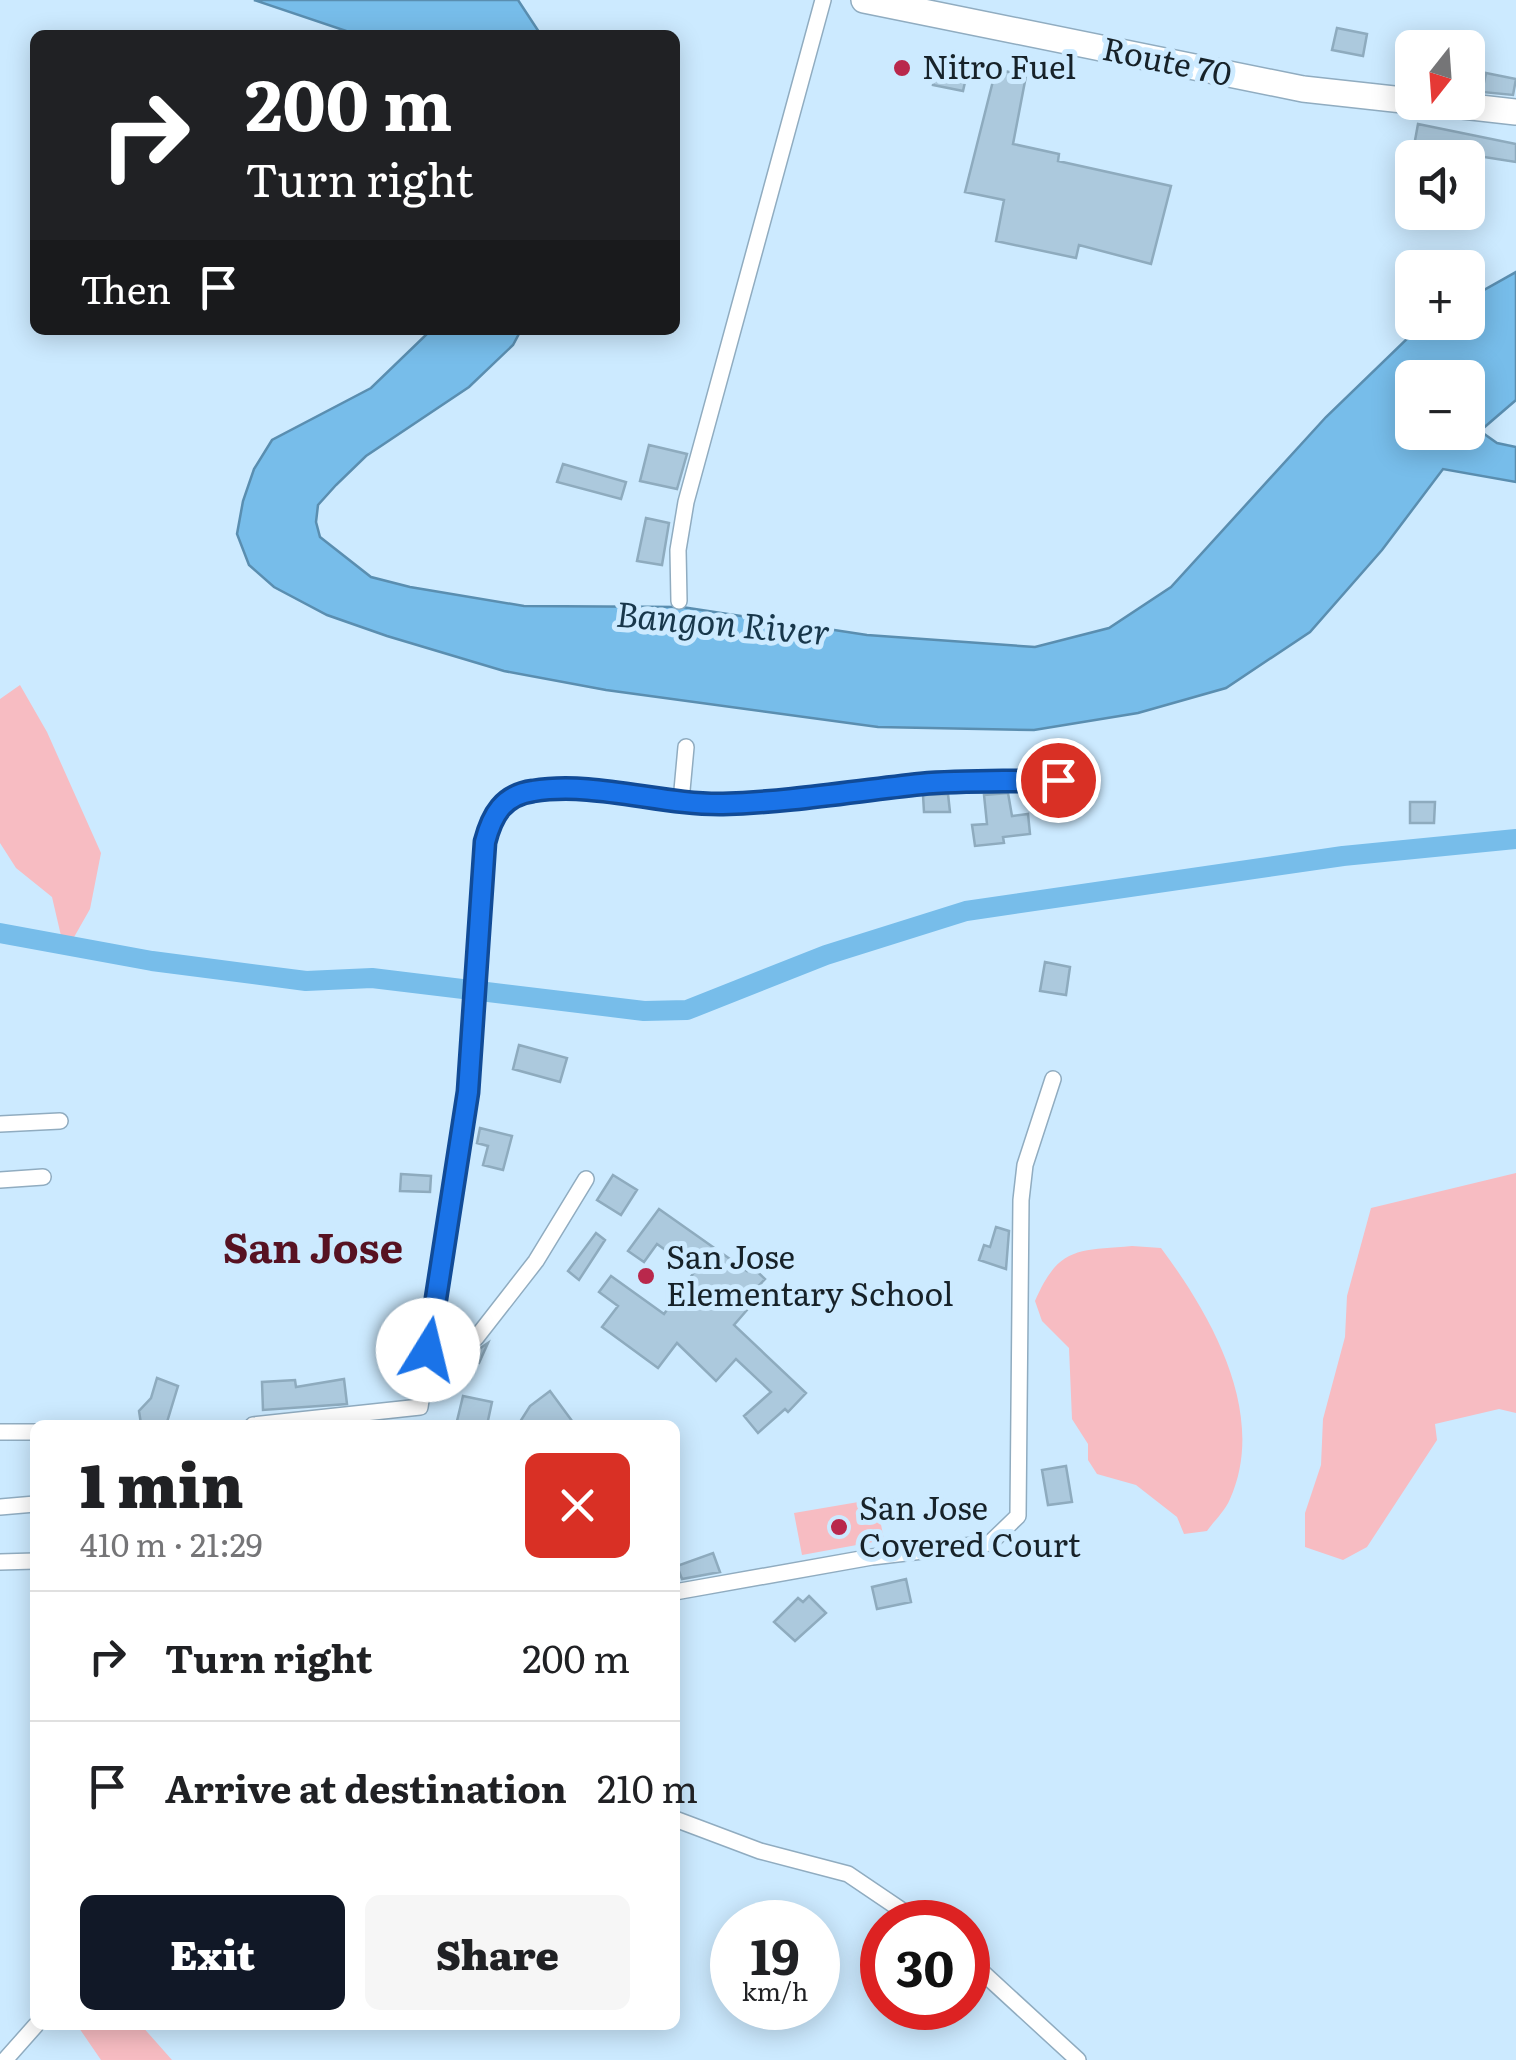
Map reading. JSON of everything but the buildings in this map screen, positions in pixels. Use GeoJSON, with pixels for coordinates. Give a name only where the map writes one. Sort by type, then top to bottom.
{"type":"FeatureCollection","features":[{"type":"Feature","properties":{"kind":"highway","name":"Route 70"},"geometry":{"type":"LineString","coordinates":[[864,0],[1303,90],[1395,99]]}},
{"type":"Feature","properties":{"kind":"highway"},"geometry":{"type":"LineString","coordinates":[[1485,109],[1516,112]]}},
{"type":"Feature","properties":{"kind":"street"},"geometry":{"type":"LineString","coordinates":[[678,601],[678,550],[686,502],[823,0]]}},
{"type":"Feature","properties":{"kind":"street"},"geometry":{"type":"LineString","coordinates":[[682,801],[686,746]]}},
{"type":"Feature","properties":{"kind":"street"},"geometry":{"type":"LineString","coordinates":[[421,1420],[422,1388],[468,1092],[485,842],[495,811],[532,791],[682,801],[784,801],[924,784],[1058,780]]}},
{"type":"Feature","properties":{"kind":"street"},"geometry":{"type":"LineString","coordinates":[[680,1591],[990,1542],[1018,1516],[1021,1200],[1026,1165],[1053,1079]]}},
{"type":"Feature","properties":{"kind":"street"},"geometry":{"type":"LineString","coordinates":[[0,1124],[60,1120]]}},
{"type":"Feature","properties":{"kind":"street"},"geometry":{"type":"LineString","coordinates":[[0,1180],[42,1177]]}},
{"type":"Feature","properties":{"kind":"street"},"geometry":{"type":"LineString","coordinates":[[476,1338],[536,1261],[586,1180]]}},
{"type":"Feature","properties":{"kind":"street"},"geometry":{"type":"LineString","coordinates":[[422,1388],[460,1355]]}},
{"type":"Feature","properties":{"kind":"street"},"geometry":{"type":"LineString","coordinates":[[299,1420],[420,1407]]}},
{"type":"Feature","properties":{"kind":"street"},"geometry":{"type":"LineString","coordinates":[[0,1432],[30,1432]]}},
{"type":"Feature","properties":{"kind":"street"},"geometry":{"type":"LineString","coordinates":[[0,1507],[30,1504]]}},
{"type":"Feature","properties":{"kind":"street"},"geometry":{"type":"LineString","coordinates":[[0,1562],[30,1561]]}},
{"type":"Feature","properties":{"kind":"street"},"geometry":{"type":"LineString","coordinates":[[680,1821],[760,1851],[848,1874],[886,1900]]}},
{"type":"Feature","properties":{"kind":"street"},"geometry":{"type":"LineString","coordinates":[[990,1980],[1078,2060]]}},
{"type":"Feature","properties":{"kind":"street"},"geometry":{"type":"LineString","coordinates":[[5,2060],[32,2030]]}},
{"type":"Feature","properties":{"kind":"shaded area"},"geometry":{"type":"Polygon","coordinates":[[[20,685],[47,732],[101,853],[90,909],[65,953],[52,897],[16,868],[0,843],[0,699],[20,685]]]}},
{"type":"Feature","properties":{"kind":"shaded area"},"geometry":{"type":"Polygon","coordinates":[[[1516,1173],[1516,1413],[1499,1409],[1435,1424],[1437,1440],[1367,1547],[1343,1560],[1305,1547],[1305,1513],[1321,1465],[1323,1419],[1345,1337],[1347,1296],[1371,1208],[1516,1173]]]}},
{"type":"Feature","properties":{"kind":"shaded area"},"geometry":{"type":"Polygon","coordinates":[[[1132,1246],[1161,1248],[1180,1275],[1215,1334],[1238,1400],[1242,1433],[1240,1467],[1228,1503],[1207,1531],[1184,1534],[1177,1517],[1136,1485],[1097,1474],[1088,1460],[1088,1444],[1072,1419],[1069,1348],[1042,1321],[1035,1301],[1053,1270],[1072,1255],[1132,1246]]]}},
{"type":"Feature","properties":{"kind":"shaded area","name":"San Jose Covered Court"},"geometry":{"type":"Polygon","coordinates":[[[876,1499],[884,1540],[802,1555],[794,1513],[876,1499]]]}},
{"type":"Feature","properties":{"kind":"shaded area"},"geometry":{"type":"Polygon","coordinates":[[[80,2030],[145,2030],[172,2060],[101,2060],[80,2030]]]}},
{"type":"Feature","properties":{"kind":"water"},"geometry":{"type":"Polygon","coordinates":[[[254,0],[518,0],[538,30],[343,30],[254,0]]]}},
{"type":"Feature","properties":{"kind":"water","name":"Bangon River"},"geometry":{"type":"Polygon","coordinates":[[[1516,272],[1516,400],[1485,427],[1485,360],[1395,360],[1395,450],[1485,450],[1485,435],[1497,443],[1516,447],[1516,482],[1443,469],[1382,550],[1310,632],[1226,688],[1138,713],[1034,730],[878,727],[606,690],[504,671],[327,615],[274,587],[249,565],[237,534],[254,469],[272,440],[371,388],[426,335],[518,335],[513,345],[469,387],[366,456],[318,505],[316,522],[320,537],[371,577],[524,606],[682,607],[867,635],[1035,647],[1109,628],[1171,587],[1326,417],[1406,340],[1485,340],[1485,289],[1516,272]]]}},
{"type":"Feature","properties":{"kind":"waterway"},"geometry":{"type":"LineString","coordinates":[[0,933],[152,961],[306,981],[372,978],[644,1011],[687,1010],[826,955],[966,911],[1343,856],[1516,839]]}},
{"type":"Feature","properties":{"kind":"place","name":"Nitro Fuel"},"geometry":{"type":"Point","coordinates":[902,68]}},
{"type":"Feature","properties":{"kind":"place","name":"San Jose Elementary School"},"geometry":{"type":"Point","coordinates":[646,1276]}},
{"type":"Feature","properties":{"kind":"place","name":"San Jose Covered Court"},"geometry":{"type":"Point","coordinates":[839,1527]}},
{"type":"Feature","properties":{"kind":"district","name":"San Jose"},"geometry":{"type":"Point","coordinates":[313,1248]}},
{"type":"Feature","properties":{"kind":"route"},"geometry":{"type":"LineString","coordinates":[[428,1350],[468,1092],[485,842],[495,811],[502,804],[532,791],[588,791],[720,804],[784,801],[924,784],[1058,780]]}}]}
